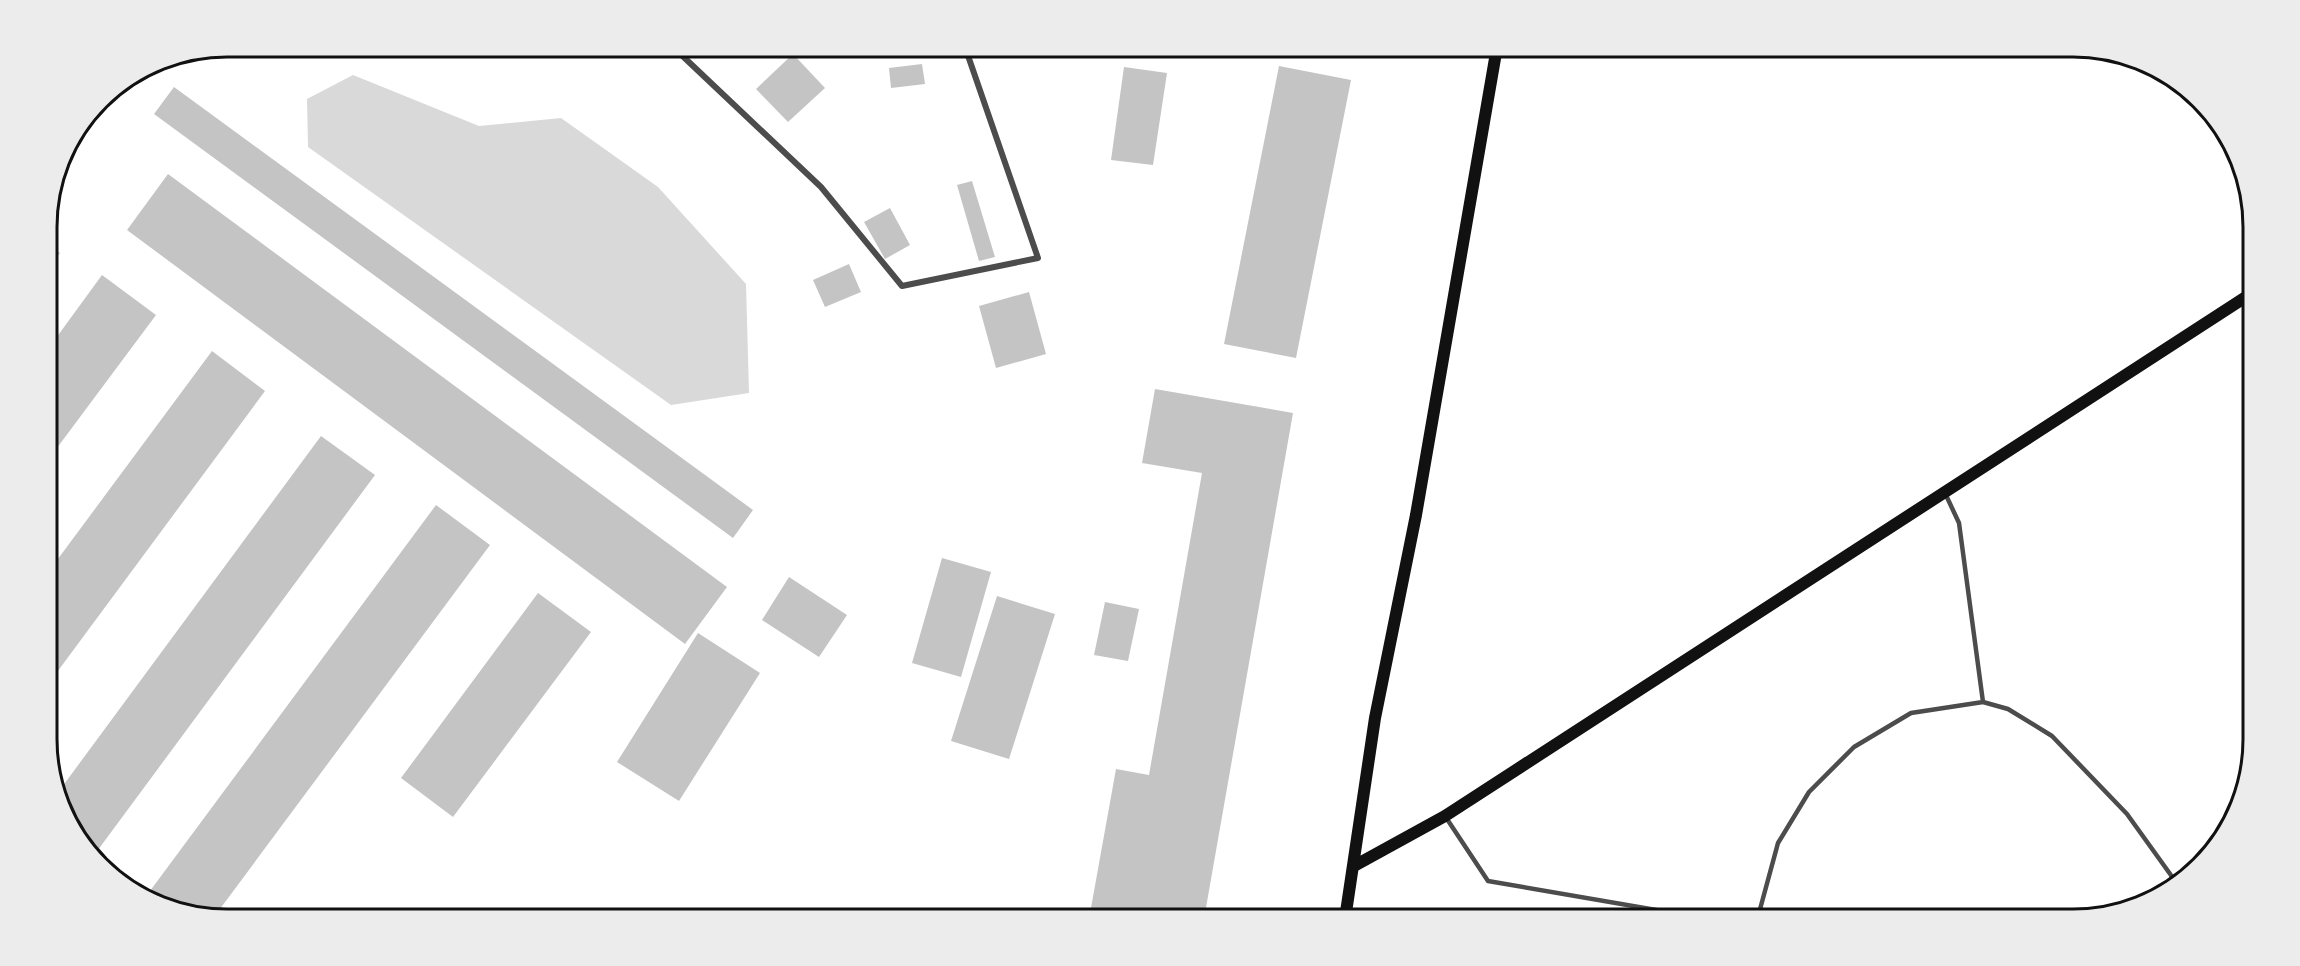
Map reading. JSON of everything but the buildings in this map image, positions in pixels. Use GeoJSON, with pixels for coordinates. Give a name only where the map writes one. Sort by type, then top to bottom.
{"type":"FeatureCollection","features":[{"type":"Feature","properties":{"kind":"main road"},"geometry":{"type":"LineString","coordinates":[[1347,909],[1375,718],[1418,504],[1495,57]]}},
{"type":"Feature","properties":{"kind":"main road"},"geometry":{"type":"LineString","coordinates":[[1354,866],[1445,816],[1946,493],[2243,298]]}},
{"type":"Feature","properties":{"kind":"street"},"geometry":{"type":"LineString","coordinates":[[685,57],[821,187],[902,286],[1038,258],[969,57]]}},
{"type":"Feature","properties":{"kind":"lane"},"geometry":{"type":"LineString","coordinates":[[1946,493],[1959,523],[1983,702]]}},
{"type":"Feature","properties":{"kind":"lane"},"geometry":{"type":"LineString","coordinates":[[1760,909],[1778,843],[1809,792],[1854,747],[1911,714],[1983,702],[2008,709],[2052,736],[2127,814],[2172,877]]}},
{"type":"Feature","properties":{"kind":"lane"},"geometry":{"type":"LineString","coordinates":[[1445,816],[1488,881],[1651,909]]}},
{"type":"Feature","properties":{"kind":"shaded area"},"geometry":{"type":"Polygon","coordinates":[[[353,75],[479,126],[561,118],[658,187],[746,284],[749,393],[671,405],[308,147],[307,99],[353,75]]]}}]}
